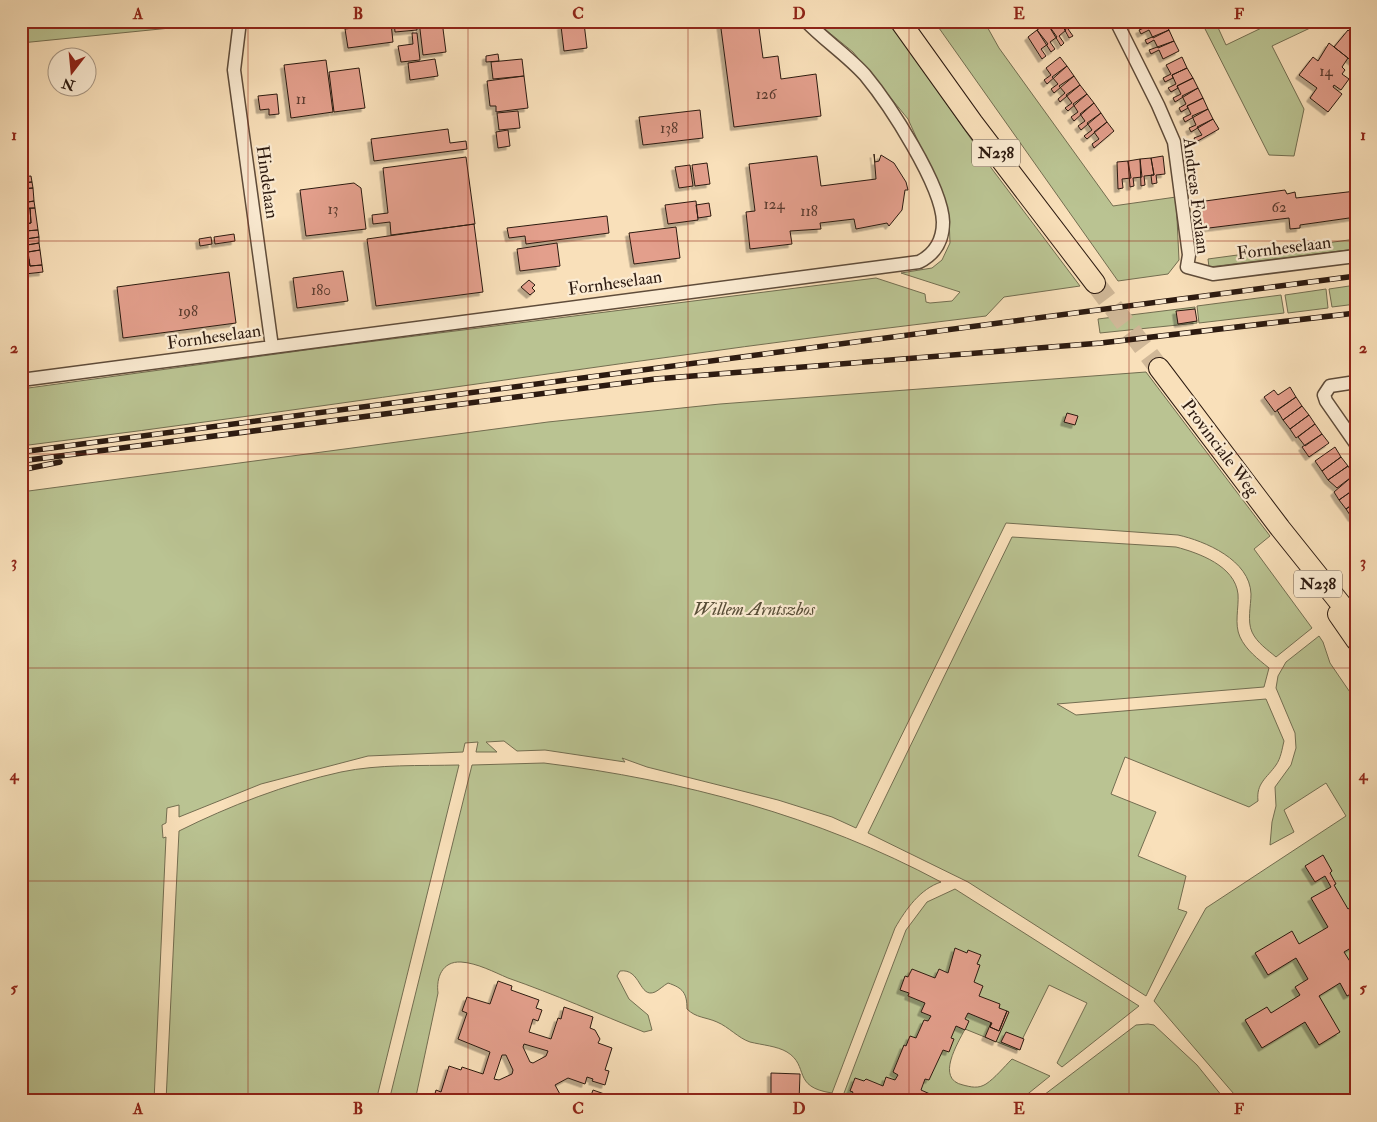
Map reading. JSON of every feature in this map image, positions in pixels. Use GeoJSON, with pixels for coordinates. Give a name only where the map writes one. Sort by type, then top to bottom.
{"type":"FeatureCollection","features":[{"type":"Feature","properties":{"kind":"main road","name":"N238"},"geometry":{"type":"LineString","coordinates":[[900,21],[973,123],[1095,283]]}},
{"type":"Feature","properties":{"kind":"main road","name":"Provinciale Weg"},"geometry":{"type":"LineString","coordinates":[[1159,368],[1280,528],[1356,623]]}},
{"type":"Feature","properties":{"kind":"main road","name":"Provinciale Weg"},"geometry":{"type":"LineString","coordinates":[[1280,528],[1356,640]]}},
{"type":"Feature","properties":{"kind":"street","name":"Hindelaan"},"geometry":{"type":"LineString","coordinates":[[240,21],[234,70],[272,347]]}},
{"type":"Feature","properties":{"kind":"street","name":"Fornheselaan"},"geometry":{"type":"LineString","coordinates":[[21,380],[714,287],[865,270],[919,262],[928,258],[940,240],[943,223],[938,198],[922,164],[892,112],[866,76],[848,57],[806,21]]}},
{"type":"Feature","properties":{"kind":"street","name":"Andreas Foxlaan"},"geometry":{"type":"LineString","coordinates":[[1116,21],[1158,105],[1174,142],[1189,255],[1187,268]]}},
{"type":"Feature","properties":{"kind":"street","name":"Fornheselaan"},"geometry":{"type":"LineString","coordinates":[[1187,268],[1213,274],[1356,256]]}},
{"type":"Feature","properties":{"kind":"street"},"geometry":{"type":"LineString","coordinates":[[1356,382],[1330,386],[1324,396],[1326,402],[1356,444]]}},
{"type":"Feature","properties":{"kind":"green space"},"geometry":{"type":"Polygon","coordinates":[[[21,21],[210,21],[210,24],[21,43],[21,21]]]}},
{"type":"Feature","properties":{"kind":"green space"},"geometry":{"type":"Polygon","coordinates":[[[815,21],[889,21],[992,169],[1080,286],[1004,297],[986,316],[744,347],[21,446],[21,389],[328,347],[876,278],[925,294],[926,302],[952,301],[960,292],[901,273],[932,268],[942,260],[950,243],[949,217],[937,183],[908,119],[853,52],[815,21]]]}},
{"type":"Feature","properties":{"kind":"green space"},"geometry":{"type":"Polygon","coordinates":[[[934,21],[979,21],[981,25],[985,23],[999,48],[1113,206],[1176,197],[1179,260],[1168,274],[1118,281],[934,21]]]}},
{"type":"Feature","properties":{"kind":"green space"},"geometry":{"type":"Polygon","coordinates":[[[1201,21],[1215,21],[1226,45],[1276,21],[1325,21],[1272,46],[1304,109],[1294,156],[1269,155],[1201,21]]]}},
{"type":"Feature","properties":{"kind":"green space"},"geometry":{"type":"Polygon","coordinates":[[[1356,239],[1356,249],[1209,267],[1208,259],[1356,239]]]}},
{"type":"Feature","properties":{"kind":"green space"},"geometry":{"type":"Polygon","coordinates":[[[1356,285],[1356,304],[1332,307],[1329,289],[1356,285]]]}},
{"type":"Feature","properties":{"kind":"green space"},"geometry":{"type":"Polygon","coordinates":[[[1326,289],[1328,308],[1288,313],[1285,295],[1326,289]]]}},
{"type":"Feature","properties":{"kind":"green space"},"geometry":{"type":"Polygon","coordinates":[[[1281,295],[1284,313],[1199,323],[1197,306],[1281,295]]]}},
{"type":"Feature","properties":{"kind":"green space"},"geometry":{"type":"Polygon","coordinates":[[[1195,307],[1195,309],[1177,312],[1178,324],[1197,321],[1197,323],[1100,333],[1098,319],[1195,307]]]}},
{"type":"Feature","properties":{"kind":"green space","name":"Willem Arntszbos"},"geometry":{"type":"Polygon","coordinates":[[[1146,372],[1270,536],[1254,549],[1312,628],[1276,657],[1260,643],[1252,632],[1249,618],[1251,594],[1249,582],[1243,571],[1235,562],[1213,547],[1178,535],[1006,523],[856,828],[832,817],[778,800],[647,767],[622,758],[625,762],[545,750],[517,751],[504,741],[486,742],[497,752],[476,752],[478,742],[465,743],[463,752],[368,756],[261,784],[179,817],[179,805],[167,808],[166,823],[162,825],[163,838],[166,837],[154,1101],[21,1101],[21,492],[548,422],[720,404],[1146,372]]]}},
{"type":"Feature","properties":{"kind":"green space"},"geometry":{"type":"Polygon","coordinates":[[[1012,537],[1176,547],[1205,557],[1223,568],[1235,584],[1238,594],[1237,627],[1240,637],[1249,650],[1269,668],[1264,687],[1057,704],[1076,715],[1266,699],[1284,741],[1278,762],[1260,785],[1258,801],[1249,807],[1125,757],[1111,794],[1156,812],[1138,856],[1186,876],[1178,909],[1187,912],[1146,996],[968,882],[868,833],[1012,537]]]}},
{"type":"Feature","properties":{"kind":"green space"},"geometry":{"type":"Polygon","coordinates":[[[1319,636],[1330,663],[1356,701],[1356,1101],[1240,1101],[1154,1001],[1206,908],[1346,816],[1326,783],[1284,810],[1294,832],[1270,845],[1272,822],[1276,806],[1275,787],[1291,765],[1296,748],[1295,733],[1276,688],[1278,676],[1286,662],[1319,636]]]}},
{"type":"Feature","properties":{"kind":"green space"},"geometry":{"type":"Polygon","coordinates":[[[544,763],[647,779],[748,804],[846,838],[941,882],[926,889],[920,895],[909,907],[895,928],[832,1093],[811,1086],[803,1076],[798,1063],[787,1052],[750,1042],[713,1020],[690,1012],[687,1009],[685,995],[681,989],[668,983],[655,992],[650,993],[642,988],[636,978],[627,971],[620,971],[617,976],[629,999],[648,1015],[652,1030],[644,1032],[485,968],[473,964],[454,962],[445,967],[439,976],[438,993],[415,1101],[389,1101],[472,765],[544,763]]]}},
{"type":"Feature","properties":{"kind":"green space"},"geometry":{"type":"Polygon","coordinates":[[[459,765],[376,1101],[166,1101],[179,831],[258,797],[341,772],[385,767],[459,765]]]}},
{"type":"Feature","properties":{"kind":"green space"},"geometry":{"type":"Polygon","coordinates":[[[955,889],[1139,1006],[1062,1067],[1057,1063],[1087,1003],[1049,985],[1017,1050],[965,1029],[954,1051],[949,1068],[951,1076],[955,1081],[972,1087],[983,1086],[993,1079],[1012,1059],[1050,1076],[1019,1101],[841,1101],[906,930],[927,902],[955,889]]]}},
{"type":"Feature","properties":{"kind":"green space"},"geometry":{"type":"Polygon","coordinates":[[[1136,1025],[1154,1025],[1197,1065],[1226,1101],[1036,1101],[1136,1025]]]}},
{"type":"Feature","properties":{"kind":"building"},"geometry":{"type":"Polygon","coordinates":[[[394,21],[416,21],[417,30],[395,32],[394,21]]]}},
{"type":"Feature","properties":{"kind":"building"},"geometry":{"type":"Polygon","coordinates":[[[419,21],[442,21],[446,52],[423,55],[419,21]]]}},
{"type":"Feature","properties":{"kind":"building"},"geometry":{"type":"Polygon","coordinates":[[[720,21],[758,21],[763,58],[778,56],[781,79],[816,74],[821,116],[734,127],[720,21]]]}},
{"type":"Feature","properties":{"kind":"building"},"geometry":{"type":"Polygon","coordinates":[[[1049,21],[1060,21],[1066,30],[1059,36],[1064,43],[1061,46],[1047,23],[1049,21]]]}},
{"type":"Feature","properties":{"kind":"building"},"geometry":{"type":"Polygon","coordinates":[[[1060,21],[1074,21],[1076,23],[1068,29],[1073,36],[1069,38],[1060,21]]]}},
{"type":"Feature","properties":{"kind":"building"},"geometry":{"type":"Polygon","coordinates":[[[1164,21],[1169,30],[1153,38],[1149,30],[1141,34],[1139,30],[1164,21]]]}},
{"type":"Feature","properties":{"kind":"building"},"geometry":{"type":"Polygon","coordinates":[[[391,23],[393,42],[348,48],[345,29],[391,23]]]}},
{"type":"Feature","properties":{"kind":"building"},"geometry":{"type":"Polygon","coordinates":[[[584,23],[587,48],[564,51],[561,26],[584,23]]]}},
{"type":"Feature","properties":{"kind":"building"},"geometry":{"type":"Polygon","coordinates":[[[1047,23],[1057,37],[1050,42],[1055,49],[1051,52],[1037,30],[1047,23]]]}},
{"type":"Feature","properties":{"kind":"building"},"geometry":{"type":"Polygon","coordinates":[[[1037,30],[1048,44],[1041,49],[1046,56],[1042,59],[1028,37],[1037,30]]]}},
{"type":"Feature","properties":{"kind":"building"},"geometry":{"type":"Polygon","coordinates":[[[1169,30],[1174,41],[1158,48],[1154,40],[1147,44],[1145,40],[1169,30]]]}},
{"type":"Feature","properties":{"kind":"building"},"geometry":{"type":"Polygon","coordinates":[[[1348,30],[1353,34],[1356,30],[1356,58],[1353,62],[1334,47],[1348,30]]]}},
{"type":"Feature","properties":{"kind":"building"},"geometry":{"type":"Polygon","coordinates":[[[412,33],[417,33],[420,60],[401,62],[398,46],[413,44],[412,33]]]}},
{"type":"Feature","properties":{"kind":"building"},"geometry":{"type":"Polygon","coordinates":[[[1174,41],[1179,51],[1163,59],[1159,50],[1151,54],[1149,50],[1174,41]]]}},
{"type":"Feature","properties":{"kind":"building"},"geometry":{"type":"Polygon","coordinates":[[[1329,43],[1348,58],[1342,67],[1345,70],[1342,74],[1349,79],[1341,90],[1334,85],[1333,87],[1342,94],[1328,112],[1310,98],[1317,88],[1299,75],[1313,57],[1318,61],[1329,43]]]}},
{"type":"Feature","properties":{"kind":"building"},"geometry":{"type":"Polygon","coordinates":[[[498,54],[499,61],[486,62],[486,56],[498,54]]]}},
{"type":"Feature","properties":{"kind":"building"},"geometry":{"type":"Polygon","coordinates":[[[1060,57],[1067,66],[1047,84],[1044,80],[1051,75],[1046,68],[1060,57]]]}},
{"type":"Feature","properties":{"kind":"building"},"geometry":{"type":"Polygon","coordinates":[[[1182,57],[1187,68],[1172,75],[1173,78],[1165,82],[1163,78],[1171,74],[1166,65],[1182,57]]]}},
{"type":"Feature","properties":{"kind":"building"},"geometry":{"type":"Polygon","coordinates":[[[435,59],[438,76],[410,80],[408,63],[435,59]]]}},
{"type":"Feature","properties":{"kind":"building"},"geometry":{"type":"Polygon","coordinates":[[[522,59],[524,76],[493,79],[491,62],[522,59]]]}},
{"type":"Feature","properties":{"kind":"building"},"geometry":{"type":"Polygon","coordinates":[[[326,60],[333,112],[291,118],[284,65],[326,60]]]}},
{"type":"Feature","properties":{"kind":"building"},"geometry":{"type":"Polygon","coordinates":[[[1067,66],[1074,76],[1054,93],[1051,89],[1058,84],[1052,77],[1067,66]]]}},
{"type":"Feature","properties":{"kind":"building"},"geometry":{"type":"Polygon","coordinates":[[[359,68],[365,108],[334,112],[329,72],[359,68]]]}},
{"type":"Feature","properties":{"kind":"building"},"geometry":{"type":"Polygon","coordinates":[[[1187,68],[1193,78],[1177,86],[1178,88],[1171,92],[1168,88],[1176,84],[1172,75],[1187,68]]]}},
{"type":"Feature","properties":{"kind":"building"},"geometry":{"type":"Polygon","coordinates":[[[524,76],[528,108],[496,112],[496,106],[490,106],[487,81],[524,76]]]}},
{"type":"Feature","properties":{"kind":"building"},"geometry":{"type":"Polygon","coordinates":[[[1074,76],[1080,85],[1060,102],[1058,99],[1065,93],[1059,86],[1074,76]]]}},
{"type":"Feature","properties":{"kind":"building"},"geometry":{"type":"Polygon","coordinates":[[[1193,78],[1198,88],[1175,102],[1173,98],[1181,94],[1177,86],[1193,78]]]}},
{"type":"Feature","properties":{"kind":"building"},"geometry":{"type":"Polygon","coordinates":[[[1080,85],[1087,94],[1068,111],[1065,108],[1072,103],[1066,95],[1080,85]]]}},
{"type":"Feature","properties":{"kind":"building"},"geometry":{"type":"Polygon","coordinates":[[[1198,88],[1203,98],[1187,106],[1188,108],[1181,112],[1179,108],[1186,104],[1182,96],[1198,88]]]}},
{"type":"Feature","properties":{"kind":"building"},"geometry":{"type":"Polygon","coordinates":[[[277,94],[279,114],[269,115],[269,109],[260,110],[258,96],[277,94]]]}},
{"type":"Feature","properties":{"kind":"building"},"geometry":{"type":"Polygon","coordinates":[[[1087,94],[1094,103],[1074,121],[1071,117],[1078,112],[1073,104],[1087,94]]]}},
{"type":"Feature","properties":{"kind":"building"},"geometry":{"type":"Polygon","coordinates":[[[1203,98],[1208,109],[1185,122],[1183,118],[1191,114],[1187,106],[1203,98]]]}},
{"type":"Feature","properties":{"kind":"building"},"geometry":{"type":"Polygon","coordinates":[[[1094,103],[1101,113],[1081,130],[1078,126],[1085,121],[1080,114],[1094,103]]]}},
{"type":"Feature","properties":{"kind":"building"},"geometry":{"type":"Polygon","coordinates":[[[1208,109],[1213,119],[1191,132],[1189,128],[1196,125],[1192,116],[1208,109]]]}},
{"type":"Feature","properties":{"kind":"building"},"geometry":{"type":"Polygon","coordinates":[[[700,110],[703,138],[643,145],[639,117],[700,110]]]}},
{"type":"Feature","properties":{"kind":"building"},"geometry":{"type":"Polygon","coordinates":[[[518,111],[520,128],[499,130],[497,113],[518,111]]]}},
{"type":"Feature","properties":{"kind":"building"},"geometry":{"type":"Polygon","coordinates":[[[1101,113],[1107,122],[1087,139],[1084,136],[1092,130],[1087,123],[1101,113]]]}},
{"type":"Feature","properties":{"kind":"building"},"geometry":{"type":"Polygon","coordinates":[[[1213,119],[1219,129],[1196,142],[1194,138],[1202,135],[1197,127],[1213,119]]]}},
{"type":"Feature","properties":{"kind":"building"},"geometry":{"type":"Polygon","coordinates":[[[1107,122],[1114,131],[1094,148],[1092,144],[1099,139],[1094,132],[1107,122]]]}},
{"type":"Feature","properties":{"kind":"building"},"geometry":{"type":"Polygon","coordinates":[[[448,129],[450,143],[466,141],[467,149],[374,161],[371,139],[448,129]]]}},
{"type":"Feature","properties":{"kind":"building"},"geometry":{"type":"Polygon","coordinates":[[[508,130],[510,146],[498,148],[496,132],[508,130]]]}},
{"type":"Feature","properties":{"kind":"building"},"geometry":{"type":"Polygon","coordinates":[[[874,154],[875,162],[879,161],[881,155],[894,163],[906,182],[908,190],[905,190],[902,210],[889,226],[887,223],[856,229],[854,219],[820,223],[821,229],[790,231],[792,244],[750,249],[746,212],[755,211],[749,164],[817,156],[821,186],[876,179],[874,154]]]}},
{"type":"Feature","properties":{"kind":"building"},"geometry":{"type":"Polygon","coordinates":[[[1163,156],[1165,174],[1156,175],[1157,183],[1152,184],[1151,175],[1154,175],[1151,158],[1163,156]]]}},
{"type":"Feature","properties":{"kind":"building"},"geometry":{"type":"Polygon","coordinates":[[[466,157],[475,224],[391,235],[390,222],[373,224],[372,215],[388,213],[383,168],[466,157]]]}},
{"type":"Feature","properties":{"kind":"building"},"geometry":{"type":"Polygon","coordinates":[[[1151,158],[1154,175],[1144,176],[1145,185],[1141,186],[1140,159],[1151,158]]]}},
{"type":"Feature","properties":{"kind":"building"},"geometry":{"type":"Polygon","coordinates":[[[1140,159],[1142,177],[1133,178],[1134,186],[1130,187],[1128,161],[1140,159]]]}},
{"type":"Feature","properties":{"kind":"building"},"geometry":{"type":"Polygon","coordinates":[[[1128,161],[1131,178],[1122,179],[1123,188],[1118,189],[1117,162],[1128,161]]]}},
{"type":"Feature","properties":{"kind":"building"},"geometry":{"type":"Polygon","coordinates":[[[707,163],[710,184],[695,186],[692,165],[707,163]]]}},
{"type":"Feature","properties":{"kind":"building"},"geometry":{"type":"Polygon","coordinates":[[[690,165],[693,186],[679,188],[675,167],[690,165]]]}},
{"type":"Feature","properties":{"kind":"building"},"geometry":{"type":"Polygon","coordinates":[[[31,176],[32,182],[21,183],[21,177],[31,176]]]}},
{"type":"Feature","properties":{"kind":"building"},"geometry":{"type":"Polygon","coordinates":[[[32,182],[33,188],[21,189],[21,183],[32,182]]]}},
{"type":"Feature","properties":{"kind":"building"},"geometry":{"type":"Polygon","coordinates":[[[354,183],[361,188],[366,229],[306,236],[300,190],[354,183]]]}},
{"type":"Feature","properties":{"kind":"building"},"geometry":{"type":"Polygon","coordinates":[[[33,188],[34,201],[22,203],[21,189],[33,188]]]}},
{"type":"Feature","properties":{"kind":"building"},"geometry":{"type":"Polygon","coordinates":[[[1285,190],[1287,194],[1295,192],[1296,198],[1356,191],[1356,217],[1300,225],[1300,228],[1290,229],[1289,218],[1201,229],[1198,202],[1285,190]]]}},
{"type":"Feature","properties":{"kind":"building"},"geometry":{"type":"Polygon","coordinates":[[[21,197],[22,203],[34,201],[35,208],[21,209],[21,197]]]}},
{"type":"Feature","properties":{"kind":"building"},"geometry":{"type":"Polygon","coordinates":[[[696,201],[698,220],[668,224],[665,205],[696,201]]]}},
{"type":"Feature","properties":{"kind":"building"},"geometry":{"type":"Polygon","coordinates":[[[709,203],[711,216],[698,218],[696,205],[709,203]]]}},
{"type":"Feature","properties":{"kind":"building"},"geometry":{"type":"Polygon","coordinates":[[[30,208],[31,223],[25,224],[23,209],[30,208]]]}},
{"type":"Feature","properties":{"kind":"building"},"geometry":{"type":"Polygon","coordinates":[[[30,208],[35,208],[38,230],[25,231],[25,224],[31,223],[30,208]]]}},
{"type":"Feature","properties":{"kind":"building"},"geometry":{"type":"Polygon","coordinates":[[[607,216],[609,233],[526,244],[525,236],[509,238],[507,228],[607,216]]]}},
{"type":"Feature","properties":{"kind":"building"},"geometry":{"type":"Polygon","coordinates":[[[474,224],[483,292],[376,306],[367,239],[474,224]]]}},
{"type":"Feature","properties":{"kind":"building"},"geometry":{"type":"Polygon","coordinates":[[[676,227],[680,258],[634,264],[629,233],[676,227]]]}},
{"type":"Feature","properties":{"kind":"building"},"geometry":{"type":"Polygon","coordinates":[[[38,230],[39,237],[26,239],[25,231],[38,230]]]}},
{"type":"Feature","properties":{"kind":"building"},"geometry":{"type":"Polygon","coordinates":[[[234,234],[235,241],[215,244],[214,237],[234,234]]]}},
{"type":"Feature","properties":{"kind":"building"},"geometry":{"type":"Polygon","coordinates":[[[39,237],[39,243],[27,245],[26,239],[39,237]]]}},
{"type":"Feature","properties":{"kind":"building"},"geometry":{"type":"Polygon","coordinates":[[[211,237],[212,244],[200,246],[199,239],[211,237]]]}},
{"type":"Feature","properties":{"kind":"building"},"geometry":{"type":"Polygon","coordinates":[[[39,243],[40,250],[28,252],[27,245],[39,243]]]}},
{"type":"Feature","properties":{"kind":"building"},"geometry":{"type":"Polygon","coordinates":[[[557,243],[560,266],[520,271],[517,249],[557,243]]]}},
{"type":"Feature","properties":{"kind":"building"},"geometry":{"type":"Polygon","coordinates":[[[40,250],[42,265],[30,266],[28,252],[40,250]]]}},
{"type":"Feature","properties":{"kind":"building"},"geometry":{"type":"Polygon","coordinates":[[[23,259],[29,259],[30,266],[42,265],[43,272],[25,274],[23,259]]]}},
{"type":"Feature","properties":{"kind":"building"},"geometry":{"type":"Polygon","coordinates":[[[343,271],[348,301],[297,308],[293,278],[343,271]]]}},
{"type":"Feature","properties":{"kind":"building"},"geometry":{"type":"Polygon","coordinates":[[[229,272],[236,323],[123,338],[117,287],[229,272]]]}},
{"type":"Feature","properties":{"kind":"building"},"geometry":{"type":"Polygon","coordinates":[[[529,280],[535,285],[532,288],[535,291],[530,295],[521,287],[529,280]]]}},
{"type":"Feature","properties":{"kind":"building"},"geometry":{"type":"Polygon","coordinates":[[[1195,309],[1197,321],[1178,324],[1176,311],[1195,309]]]}},
{"type":"Feature","properties":{"kind":"building"},"geometry":{"type":"Polygon","coordinates":[[[1290,387],[1296,397],[1275,412],[1264,397],[1274,390],[1278,395],[1290,387]]]}},
{"type":"Feature","properties":{"kind":"building"},"geometry":{"type":"Polygon","coordinates":[[[1296,397],[1302,406],[1283,420],[1277,410],[1296,397]]]}},
{"type":"Feature","properties":{"kind":"building"},"geometry":{"type":"Polygon","coordinates":[[[1302,406],[1309,415],[1290,429],[1283,420],[1302,406]]]}},
{"type":"Feature","properties":{"kind":"building"},"geometry":{"type":"Polygon","coordinates":[[[1067,413],[1078,416],[1075,425],[1064,422],[1067,413]]]}},
{"type":"Feature","properties":{"kind":"building"},"geometry":{"type":"Polygon","coordinates":[[[1309,415],[1315,424],[1296,438],[1290,429],[1309,415]]]}},
{"type":"Feature","properties":{"kind":"building"},"geometry":{"type":"Polygon","coordinates":[[[1315,424],[1322,434],[1305,446],[1298,437],[1315,424]]]}},
{"type":"Feature","properties":{"kind":"building"},"geometry":{"type":"Polygon","coordinates":[[[1322,434],[1329,443],[1309,457],[1302,447],[1322,434]]]}},
{"type":"Feature","properties":{"kind":"building"},"geometry":{"type":"Polygon","coordinates":[[[1335,447],[1341,457],[1322,471],[1315,461],[1335,447]]]}},
{"type":"Feature","properties":{"kind":"building"},"geometry":{"type":"Polygon","coordinates":[[[1341,457],[1348,466],[1328,480],[1322,471],[1341,457]]]}},
{"type":"Feature","properties":{"kind":"building"},"geometry":{"type":"Polygon","coordinates":[[[1348,466],[1354,475],[1337,488],[1328,480],[1348,466]]]}},
{"type":"Feature","properties":{"kind":"building"},"geometry":{"type":"Polygon","coordinates":[[[1354,475],[1356,488],[1339,500],[1334,492],[1354,475]]]}},
{"type":"Feature","properties":{"kind":"building"},"geometry":{"type":"Polygon","coordinates":[[[1356,488],[1356,502],[1346,509],[1339,500],[1356,488]]]}},
{"type":"Feature","properties":{"kind":"building"},"geometry":{"type":"Polygon","coordinates":[[[1356,502],[1356,517],[1352,518],[1346,509],[1356,502]]]}},
{"type":"Feature","properties":{"kind":"building"},"geometry":{"type":"Polygon","coordinates":[[[1323,855],[1332,871],[1330,873],[1336,884],[1334,885],[1348,909],[1356,904],[1356,933],[1352,936],[1356,945],[1344,952],[1356,971],[1356,991],[1347,996],[1340,983],[1319,996],[1340,1032],[1319,1045],[1305,1022],[1262,1048],[1245,1020],[1267,1007],[1271,1013],[1300,995],[1295,987],[1308,979],[1296,958],[1268,975],[1255,953],[1292,931],[1299,944],[1328,927],[1311,898],[1331,887],[1325,876],[1315,882],[1305,866],[1323,855]]]}},
{"type":"Feature","properties":{"kind":"building"},"geometry":{"type":"Polygon","coordinates":[[[955,948],[967,953],[968,950],[981,955],[977,964],[980,965],[974,982],[983,986],[979,996],[1000,1004],[999,1008],[1007,1011],[999,1031],[990,1027],[992,1023],[968,1013],[965,1019],[969,1021],[965,1030],[956,1026],[951,1038],[954,1039],[949,1052],[943,1050],[929,1080],[925,1079],[921,1090],[930,1094],[927,1101],[849,1101],[853,1092],[850,1091],[855,1078],[864,1081],[866,1079],[883,1086],[886,1077],[895,1080],[898,1075],[893,1072],[904,1045],[906,1046],[910,1036],[916,1038],[924,1020],[928,1021],[931,1016],[921,1012],[925,1003],[908,996],[909,993],[900,990],[905,976],[908,977],[912,969],[935,978],[939,969],[948,973],[955,948]]]}},
{"type":"Feature","properties":{"kind":"building"},"geometry":{"type":"Polygon","coordinates":[[[498,981],[512,986],[511,990],[539,1000],[536,1008],[542,1010],[538,1021],[533,1019],[529,1032],[551,1039],[558,1018],[561,1019],[564,1007],[593,1017],[590,1028],[595,1030],[600,1039],[598,1043],[612,1048],[605,1070],[609,1071],[605,1085],[592,1081],[593,1079],[587,1077],[585,1084],[568,1078],[555,1085],[561,1096],[551,1101],[544,1101],[543,1098],[540,1101],[433,1101],[436,1090],[441,1092],[449,1066],[461,1070],[462,1067],[483,1074],[490,1052],[458,1039],[467,1013],[462,1011],[467,997],[490,1004],[498,981]],[[524,1044],[523,1047],[530,1062],[533,1063],[546,1056],[548,1051],[524,1044]],[[502,1055],[494,1079],[499,1080],[512,1074],[513,1070],[506,1055],[502,1055]]]}},
{"type":"Feature","properties":{"kind":"building"},"geometry":{"type":"Polygon","coordinates":[[[1007,1011],[1009,1012],[996,1042],[985,1037],[991,1023],[990,1027],[999,1031],[1007,1011]]]}},
{"type":"Feature","properties":{"kind":"building"},"geometry":{"type":"Polygon","coordinates":[[[1006,1032],[1024,1039],[1020,1050],[1001,1042],[1006,1032]]]}},
{"type":"Feature","properties":{"kind":"building"},"geometry":{"type":"Polygon","coordinates":[[[771,1073],[800,1074],[799,1101],[767,1101],[771,1100],[771,1073]]]}},
{"type":"Feature","properties":{"kind":"building"},"geometry":{"type":"Polygon","coordinates":[[[593,1090],[610,1096],[608,1101],[589,1101],[593,1090]]]}},
{"type":"Feature","properties":{"kind":"tunnel"},"geometry":{"type":"LineString","coordinates":[[1095,283],[1159,368]]}},
{"type":"Feature","properties":{"kind":"railway"},"geometry":{"type":"LineString","coordinates":[[21,452],[1356,276]]}},
{"type":"Feature","properties":{"kind":"railway"},"geometry":{"type":"LineString","coordinates":[[21,461],[655,379],[1101,343],[1356,313]]}},
{"type":"Feature","properties":{"kind":"railway"},"geometry":{"type":"LineString","coordinates":[[21,470],[60,462]]}}]}
